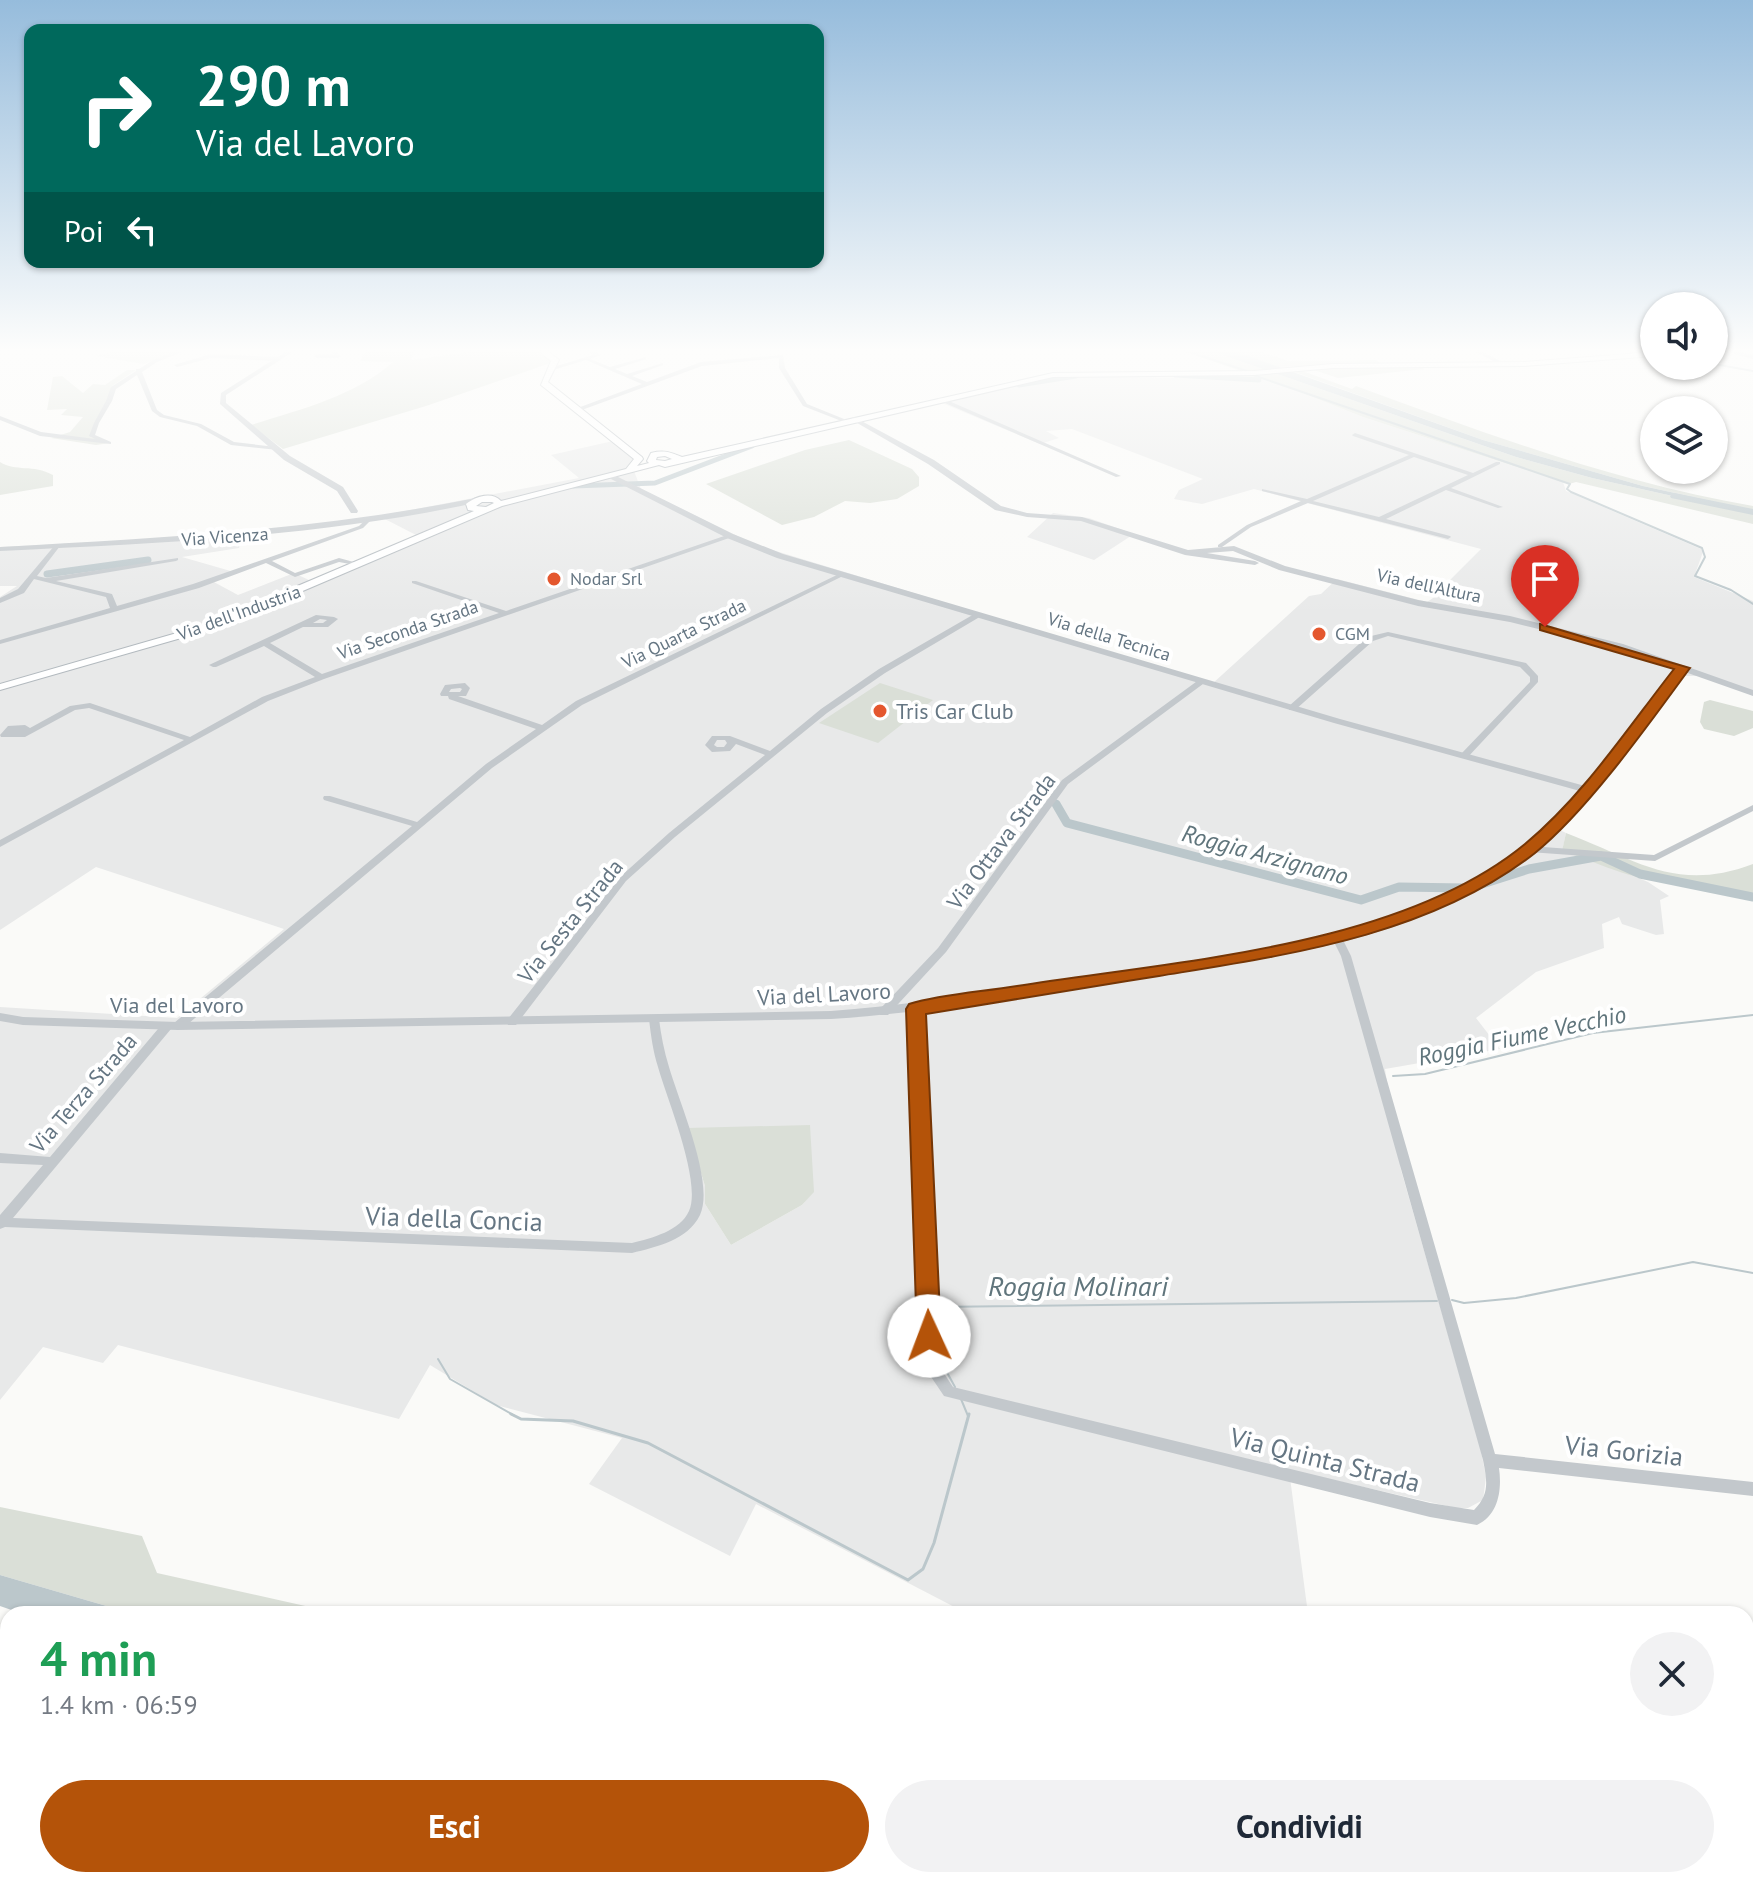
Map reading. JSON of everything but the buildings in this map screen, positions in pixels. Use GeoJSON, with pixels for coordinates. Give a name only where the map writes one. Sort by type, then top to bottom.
{"type":"FeatureCollection","features":[{"type":"Feature","properties":{"kind":"main road"},"geometry":{"type":"LineString","coordinates":[[616,439],[639,459],[634,469]]}},
{"type":"Feature","properties":{"kind":"main road","name":"Via Vicenza"},"geometry":{"type":"LineString","coordinates":[[497,502],[612,476],[655,458],[705,453],[766,439]]}},
{"type":"Feature","properties":{"kind":"main road"},"geometry":{"type":"LineString","coordinates":[[625,446],[655,458]]}},
{"type":"Feature","properties":{"kind":"main road","name":"Via Vicenza"},"geometry":{"type":"LineString","coordinates":[[475,509],[634,469]]}},
{"type":"Feature","properties":{"kind":"main road","name":"Via dell'Industria"},"geometry":{"type":"LineString","coordinates":[[0,687],[212,626],[359,565],[475,509]]}},
{"type":"Feature","properties":{"kind":"street"},"geometry":{"type":"LineString","coordinates":[[79,439],[109,443],[96,439]]}},
{"type":"Feature","properties":{"kind":"street"},"geometry":{"type":"LineString","coordinates":[[224,439],[233,444],[276,449]]}},
{"type":"Feature","properties":{"kind":"street"},"geometry":{"type":"LineString","coordinates":[[264,439],[310,473],[340,489],[353,517]]}},
{"type":"Feature","properties":{"kind":"street","name":"Via dell'Altura"},"geometry":{"type":"LineString","coordinates":[[887,439],[931,462],[998,508],[1027,515],[1082,519],[1188,553],[1241,551],[1282,568]]}},
{"type":"Feature","properties":{"kind":"street"},"geometry":{"type":"LineString","coordinates":[[1033,439],[1118,476]]}},
{"type":"Feature","properties":{"kind":"street"},"geometry":{"type":"LineString","coordinates":[[1367,439],[1473,475]]}},
{"type":"Feature","properties":{"kind":"street"},"geometry":{"type":"LineString","coordinates":[[1215,551],[1231,538],[1275,514],[1310,502],[1414,455]]}},
{"type":"Feature","properties":{"kind":"street"},"geometry":{"type":"LineString","coordinates":[[1379,520],[1498,463]]}},
{"type":"Feature","properties":{"kind":"street"},"geometry":{"type":"LineString","coordinates":[[632,486],[634,469]]}},
{"type":"Feature","properties":{"kind":"street","name":"Via della Tecnica"},"geometry":{"type":"LineString","coordinates":[[612,476],[730,536],[843,574],[1292,708],[1587,790]]}},
{"type":"Feature","properties":{"kind":"street"},"geometry":{"type":"LineString","coordinates":[[1446,488],[1500,507]]}},
{"type":"Feature","properties":{"kind":"street"},"geometry":{"type":"LineString","coordinates":[[1264,490],[1448,537]]}},
{"type":"Feature","properties":{"kind":"street","name":"Via Vicenza"},"geometry":{"type":"LineString","coordinates":[[0,549],[245,536],[339,525],[353,517],[367,521],[448,507],[475,509]]}},
{"type":"Feature","properties":{"kind":"street"},"geometry":{"type":"LineString","coordinates":[[0,642],[196,586],[361,527],[367,521]]}},
{"type":"Feature","properties":{"kind":"street","name":"Via Seconda Strada"},"geometry":{"type":"LineString","coordinates":[[0,844],[265,699],[730,536]]}},
{"type":"Feature","properties":{"kind":"street"},"geometry":{"type":"LineString","coordinates":[[1231,538],[1241,551],[1237,561]]}},
{"type":"Feature","properties":{"kind":"street"},"geometry":{"type":"LineString","coordinates":[[0,601],[17,594],[57,546]]}},
{"type":"Feature","properties":{"kind":"street","name":"Via dell'Altura"},"geometry":{"type":"LineString","coordinates":[[1215,551],[1237,561],[1282,568],[1452,611],[1545,627],[1683,668],[1753,693]]}},
{"type":"Feature","properties":{"kind":"street"},"geometry":{"type":"LineString","coordinates":[[47,580],[176,559]]}},
{"type":"Feature","properties":{"kind":"street"},"geometry":{"type":"LineString","coordinates":[[267,561],[295,575],[339,560],[359,565]]}},
{"type":"Feature","properties":{"kind":"street","name":"Via Quarta Strada"},"geometry":{"type":"LineString","coordinates":[[173,1026],[541,728],[579,703],[843,574]]}},
{"type":"Feature","properties":{"kind":"street"},"geometry":{"type":"LineString","coordinates":[[33,577],[109,596],[114,608]]}},
{"type":"Feature","properties":{"kind":"street","name":"Via Seconda Strada"},"geometry":{"type":"LineString","coordinates":[[414,582],[506,613]]}},
{"type":"Feature","properties":{"kind":"street","name":"Via Sesta Strada"},"geometry":{"type":"LineString","coordinates":[[512,1022],[623,879],[824,711],[882,671],[979,615]]}},
{"type":"Feature","properties":{"kind":"street"},"geometry":{"type":"LineString","coordinates":[[213,665],[303,625]]}},
{"type":"Feature","properties":{"kind":"street"},"geometry":{"type":"LineString","coordinates":[[1292,708],[1370,639],[1388,634],[1523,665],[1534,676],[1534,682],[1464,756]]}},
{"type":"Feature","properties":{"kind":"street","name":"Via Seconda Strada"},"geometry":{"type":"LineString","coordinates":[[264,643],[321,677]]}},
{"type":"Feature","properties":{"kind":"street","name":"Via del Lavoro"},"geometry":{"type":"LineString","coordinates":[[0,1017],[23,1021],[173,1026],[512,1022],[884,1012],[1289,949],[1337,938],[1433,905],[1475,885],[1529,849],[1566,816],[1683,668]]}},
{"type":"Feature","properties":{"kind":"street","name":"Via Ottava Strada"},"geometry":{"type":"LineString","coordinates":[[884,1012],[942,950],[1065,782],[1203,681]]}},
{"type":"Feature","properties":{"kind":"street"},"geometry":{"type":"LineString","coordinates":[[467,703],[462,685],[451,686],[443,692],[467,703],[541,728]]}},
{"type":"Feature","properties":{"kind":"street"},"geometry":{"type":"LineString","coordinates":[[20,731],[73,708],[90,705],[191,740]]}},
{"type":"Feature","properties":{"kind":"street"},"geometry":{"type":"LineString","coordinates":[[728,744],[746,745],[771,754]]}},
{"type":"Feature","properties":{"kind":"street"},"geometry":{"type":"LineString","coordinates":[[327,798],[418,825]]}},
{"type":"Feature","properties":{"kind":"street"},"geometry":{"type":"LineString","coordinates":[[1529,849],[1655,858],[1753,808]]}},
{"type":"Feature","properties":{"kind":"street","name":"Via Quinta Strada"},"geometry":{"type":"LineString","coordinates":[[916,1009],[930,1365],[949,1392],[1430,1510],[1477,1518],[1492,1504],[1495,1486],[1490,1460],[1354,984],[1337,938]]}},
{"type":"Feature","properties":{"kind":"street","name":"Via della Concia"},"geometry":{"type":"LineString","coordinates":[[1,1223],[632,1248],[658,1242],[688,1221],[697,1206],[691,1164],[654,1042],[654,1019]]}},
{"type":"Feature","properties":{"kind":"street","name":"Via Terza Strada"},"geometry":{"type":"LineString","coordinates":[[1,1223],[49,1161],[173,1026]]}},
{"type":"Feature","properties":{"kind":"street"},"geometry":{"type":"LineString","coordinates":[[0,1158],[49,1161]]}},
{"type":"Feature","properties":{"kind":"street","name":"Via Gorizia"},"geometry":{"type":"LineString","coordinates":[[1490,1460],[1753,1489]]}},
{"type":"Feature","properties":{"kind":"shaded area"},"geometry":{"type":"Polygon","coordinates":[[[58,439],[98,439],[110,443],[96,445],[58,439]]]}},
{"type":"Feature","properties":{"kind":"shaded area"},"geometry":{"type":"Polygon","coordinates":[[[270,439],[316,439],[283,449],[270,439]]]}},
{"type":"Feature","properties":{"kind":"shaded area"},"geometry":{"type":"Polygon","coordinates":[[[1028,439],[1056,439],[1040,444],[1028,439]]]}},
{"type":"Feature","properties":{"kind":"shaded area"},"geometry":{"type":"Polygon","coordinates":[[[1098,439],[1431,439],[1563,482],[1566,491],[1701,549],[1703,552],[1694,577],[1753,601],[1753,695],[1699,676],[1679,676],[1572,810],[1560,830],[1566,833],[1562,852],[1596,860],[1648,882],[1669,896],[1660,900],[1664,934],[1656,935],[1622,924],[1619,917],[1602,924],[1604,948],[1536,972],[1476,1018],[1500,1049],[1385,1069],[1401,1170],[1480,1446],[1486,1477],[1483,1500],[1468,1508],[1456,1508],[1289,1470],[1307,1606],[953,1606],[756,1504],[730,1556],[589,1484],[622,1438],[496,1405],[430,1365],[399,1419],[118,1345],[103,1363],[43,1347],[0,1400],[0,1007],[177,1018],[284,929],[96,867],[0,930],[0,597],[17,586],[0,586],[0,547],[243,535],[239,548],[182,557],[234,572],[212,581],[238,595],[294,573],[311,581],[418,536],[379,516],[579,478],[551,455],[613,441],[635,460],[632,466],[641,489],[756,545],[1212,684],[1309,596],[1321,594],[1337,579],[1427,602],[1453,585],[1450,580],[1481,549],[1254,489],[1202,504],[1174,499],[1179,490],[1203,479],[1098,439]],[[687,1129],[705,1186],[705,1204],[731,1245],[802,1205],[813,1192],[687,1129]]]}},
{"type":"Feature","properties":{"kind":"shaded area"},"geometry":{"type":"Polygon","coordinates":[[[1431,439],[1464,439],[1592,478],[1753,514],[1753,524],[1576,482],[1569,484],[1431,439]]]}},
{"type":"Feature","properties":{"kind":"shaded area"},"geometry":{"type":"Polygon","coordinates":[[[1464,439],[1480,439],[1643,486],[1753,510],[1753,514],[1592,478],[1464,439]]]}},
{"type":"Feature","properties":{"kind":"shaded area"},"geometry":{"type":"Polygon","coordinates":[[[1480,439],[1506,439],[1640,481],[1640,484],[1753,506],[1753,510],[1643,486],[1480,439]]]}},
{"type":"Feature","properties":{"kind":"shaded area"},"geometry":{"type":"Polygon","coordinates":[[[849,440],[912,469],[919,477],[919,486],[897,499],[870,503],[845,501],[814,517],[782,525],[706,484],[805,450],[849,440]]]}},
{"type":"Feature","properties":{"kind":"shaded area"},"geometry":{"type":"Polygon","coordinates":[[[0,462],[53,475],[53,486],[0,495],[0,462]]]}},
{"type":"Feature","properties":{"kind":"shaded area"},"geometry":{"type":"Polygon","coordinates":[[[1053,513],[1089,518],[1134,534],[1094,560],[1027,537],[1053,513]]]}},
{"type":"Feature","properties":{"kind":"shaded area","name":"Tris Car Club"},"geometry":{"type":"Polygon","coordinates":[[[880,683],[933,700],[878,743],[819,723],[880,683]]]}},
{"type":"Feature","properties":{"kind":"shaded area"},"geometry":{"type":"Polygon","coordinates":[[[1710,700],[1753,711],[1753,728],[1734,736],[1704,729],[1700,722],[1704,702],[1710,700]]]}},
{"type":"Feature","properties":{"kind":"shaded area"},"geometry":{"type":"Polygon","coordinates":[[[1566,833],[1657,870],[1679,874],[1726,872],[1753,864],[1753,898],[1660,879],[1640,878],[1613,870],[1562,851],[1566,833]]]}},
{"type":"Feature","properties":{"kind":"shaded area"},"geometry":{"type":"Polygon","coordinates":[[[810,1125],[814,1192],[802,1205],[731,1245],[705,1204],[705,1186],[687,1128],[810,1125]]]}},
{"type":"Feature","properties":{"kind":"shaded area"},"geometry":{"type":"Polygon","coordinates":[[[0,1507],[142,1536],[157,1573],[305,1606],[107,1606],[0,1575],[0,1507]]]}},
{"type":"Feature","properties":{"kind":"shaded area"},"geometry":{"type":"Polygon","coordinates":[[[0,1575],[107,1606],[0,1606],[0,1575]]]}},
{"type":"Feature","properties":{"kind":"waterway"},"geometry":{"type":"LineString","coordinates":[[1439,439],[1570,484],[1567,489],[1571,492],[1702,548],[1705,557],[1695,576],[1731,590],[1753,604]]}},
{"type":"Feature","properties":{"kind":"waterway"},"geometry":{"type":"LineString","coordinates":[[573,486],[655,483],[752,446]]}},
{"type":"Feature","properties":{"kind":"waterway"},"geometry":{"type":"LineString","coordinates":[[1674,496],[1753,512]]}},
{"type":"Feature","properties":{"kind":"waterway"},"geometry":{"type":"LineString","coordinates":[[47,574],[148,560]]}},
{"type":"Feature","properties":{"kind":"waterway","name":"Roggia Arzignano"},"geometry":{"type":"LineString","coordinates":[[1056,804],[1067,823],[1361,900],[1399,887],[1465,888]]}},
{"type":"Feature","properties":{"kind":"waterway","name":"Roggia Arzignano"},"geometry":{"type":"LineString","coordinates":[[1479,885],[1529,869],[1601,856],[1640,874],[1753,897]]}},
{"type":"Feature","properties":{"kind":"waterway","name":"Roggia Fiume Vecchio"},"geometry":{"type":"LineString","coordinates":[[1393,1076],[1425,1074],[1593,1033],[1753,1015]]}},
{"type":"Feature","properties":{"kind":"waterway","name":"Roggia Molinari"},"geometry":{"type":"LineString","coordinates":[[1452,1300],[1464,1303],[1516,1298],[1693,1262],[1753,1273]]}},
{"type":"Feature","properties":{"kind":"waterway","name":"Roggia Molinari"},"geometry":{"type":"LineString","coordinates":[[955,1387],[938,1356],[935,1307],[1437,1301]]}},
{"type":"Feature","properties":{"kind":"waterway","name":"Roggia Molinari"},"geometry":{"type":"LineString","coordinates":[[438,1359],[450,1379],[515,1416]]}},
{"type":"Feature","properties":{"kind":"waterway","name":"Roggia Molinari"},"geometry":{"type":"LineString","coordinates":[[961,1399],[968,1416]]}},
{"type":"Feature","properties":{"kind":"waterway","name":"Roggia Molinari"},"geometry":{"type":"LineString","coordinates":[[511,1414],[515,1416]]}},
{"type":"Feature","properties":{"kind":"waterway","name":"Roggia Molinari"},"geometry":{"type":"LineString","coordinates":[[515,1416],[521,1419],[573,1421],[648,1443],[908,1580],[923,1569],[934,1543],[969,1414]]}},
{"type":"Feature","properties":{"kind":"place","name":"Nodar Srl"},"geometry":{"type":"Point","coordinates":[554,579]}},
{"type":"Feature","properties":{"kind":"place","name":"CGM"},"geometry":{"type":"Point","coordinates":[1319,634]}},
{"type":"Feature","properties":{"kind":"place","name":"Tris Car Club"},"geometry":{"type":"Point","coordinates":[880,711]}},
{"type":"Feature","properties":{"kind":"route"},"geometry":{"type":"LineString","coordinates":[[929,1336],[916,1009],[1289,949],[1337,938],[1433,905],[1505,867],[1566,816],[1683,668],[1620,646],[1545,627]]}}]}
